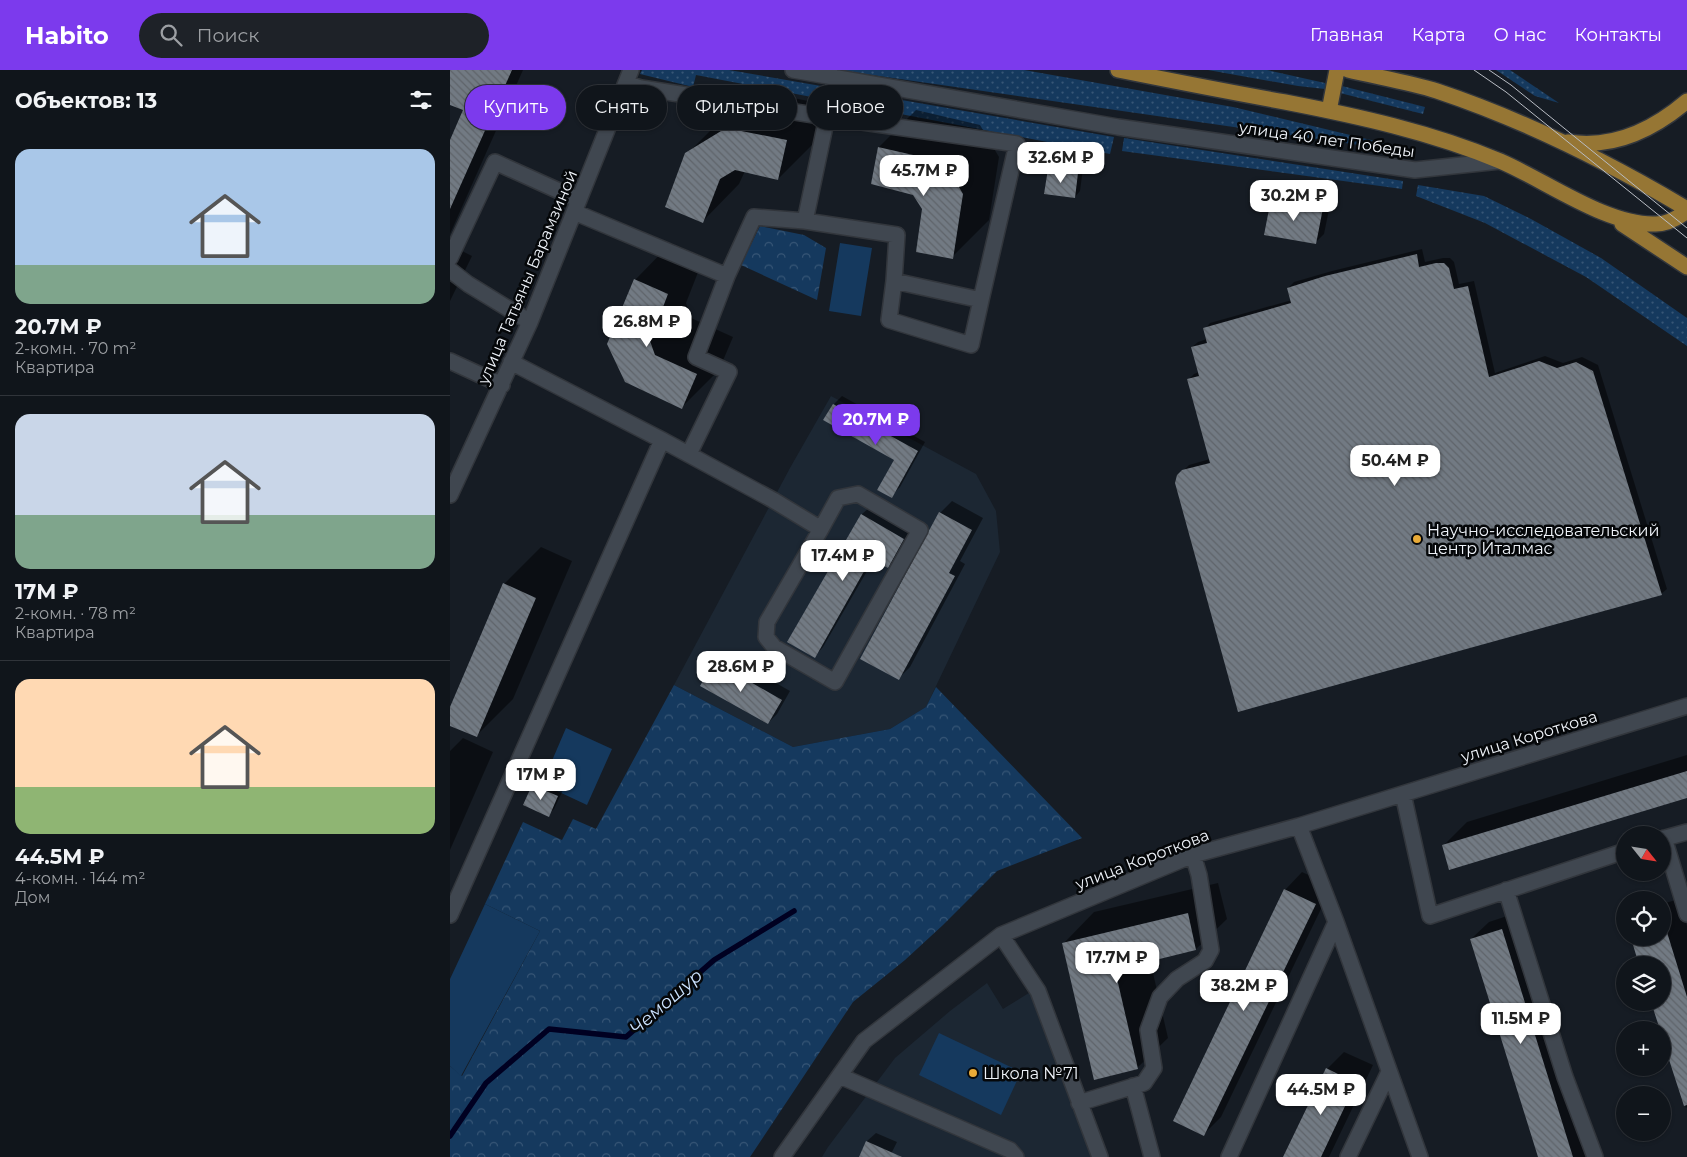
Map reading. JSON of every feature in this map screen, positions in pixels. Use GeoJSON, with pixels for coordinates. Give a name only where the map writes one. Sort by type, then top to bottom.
{"type":"FeatureCollection","features":[{"type":"Feature","properties":{"kind":"main road","name":"улица 40 лет Победы"},"geometry":{"type":"LineString","coordinates":[[1118,70],[1329,111],[1424,134],[1500,161]]}},
{"type":"Feature","properties":{"kind":"main road"},"geometry":{"type":"LineString","coordinates":[[1329,111],[1337,70]]}},
{"type":"Feature","properties":{"kind":"main road"},"geometry":{"type":"LineString","coordinates":[[1348,70],[1436,91],[1515,121],[1632,177],[1687,210],[1671,220],[1658,224],[1631,222],[1606,214]]}},
{"type":"Feature","properties":{"kind":"main road"},"geometry":{"type":"LineString","coordinates":[[1550,137],[1582,144],[1599,144],[1623,139],[1651,126],[1687,101]]}},
{"type":"Feature","properties":{"kind":"main road"},"geometry":{"type":"LineString","coordinates":[[1500,161],[1606,214],[1634,230],[1687,267]]}},
{"type":"Feature","properties":{"kind":"street","name":"улица 40 лет Победы"},"geometry":{"type":"LineString","coordinates":[[793,70],[1118,127],[1415,170],[1500,161]]}},
{"type":"Feature","properties":{"kind":"street"},"geometry":{"type":"LineString","coordinates":[[628,77],[641,88],[807,114]]}},
{"type":"Feature","properties":{"kind":"street","name":"улица Татьяны Барамзиной"},"geometry":{"type":"LineString","coordinates":[[450,495],[455,468],[502,384],[530,322],[628,77]]}},
{"type":"Feature","properties":{"kind":"street"},"geometry":{"type":"LineString","coordinates":[[833,85],[834,77]]}},
{"type":"Feature","properties":{"kind":"street"},"geometry":{"type":"LineString","coordinates":[[689,454],[728,372],[696,357],[727,276],[754,217],[805,221],[897,236],[889,320],[971,345],[1017,144],[903,128]]}},
{"type":"Feature","properties":{"kind":"street"},"geometry":{"type":"LineString","coordinates":[[805,221],[824,130]]}},
{"type":"Feature","properties":{"kind":"street"},"geometry":{"type":"LineString","coordinates":[[450,258],[495,162],[577,206],[727,276]]}},
{"type":"Feature","properties":{"kind":"street"},"geometry":{"type":"LineString","coordinates":[[450,270],[468,284],[530,322]]}},
{"type":"Feature","properties":{"kind":"street"},"geometry":{"type":"LineString","coordinates":[[894,282],[981,300]]}},
{"type":"Feature","properties":{"kind":"street"},"geometry":{"type":"LineString","coordinates":[[450,361],[502,384]]}},
{"type":"Feature","properties":{"kind":"street"},"geometry":{"type":"LineString","coordinates":[[512,362],[689,454],[773,500],[821,529]]}},
{"type":"Feature","properties":{"kind":"street"},"geometry":{"type":"LineString","coordinates":[[450,915],[662,440]]}},
{"type":"Feature","properties":{"kind":"street"},"geometry":{"type":"LineString","coordinates":[[858,494],[920,530],[836,682],[774,647],[766,637],[767,622],[821,529],[838,498],[858,494]]}},
{"type":"Feature","properties":{"kind":"street","name":"улица Короткова"},"geometry":{"type":"LineString","coordinates":[[782,1157],[864,1041],[1001,935],[1193,855],[1299,826],[1687,706]]}},
{"type":"Feature","properties":{"kind":"street"},"geometry":{"type":"LineString","coordinates":[[1403,794],[1430,916],[1616,854]]}},
{"type":"Feature","properties":{"kind":"street"},"geometry":{"type":"LineString","coordinates":[[1299,826],[1336,922],[1420,1157]]}},
{"type":"Feature","properties":{"kind":"street"},"geometry":{"type":"LineString","coordinates":[[1671,837],[1687,832]]}},
{"type":"Feature","properties":{"kind":"street"},"geometry":{"type":"LineString","coordinates":[[1080,1102],[1144,1083],[1154,1068],[1148,1030],[1160,997],[1177,979],[1205,961],[1211,950],[1199,875],[1193,855]]}},
{"type":"Feature","properties":{"kind":"street"},"geometry":{"type":"LineString","coordinates":[[1671,864],[1687,914]]}},
{"type":"Feature","properties":{"kind":"street"},"geometry":{"type":"LineString","coordinates":[[1506,890],[1565,1076],[1595,1157]]}},
{"type":"Feature","properties":{"kind":"street"},"geometry":{"type":"LineString","coordinates":[[1229,1157],[1336,922]]}},
{"type":"Feature","properties":{"kind":"street"},"geometry":{"type":"LineString","coordinates":[[1001,935],[1038,991],[1100,1157]]}},
{"type":"Feature","properties":{"kind":"street"},"geometry":{"type":"LineString","coordinates":[[1348,1157],[1389,1072]]}},
{"type":"Feature","properties":{"kind":"street"},"geometry":{"type":"LineString","coordinates":[[840,1076],[1010,1150],[1016,1157]]}},
{"type":"Feature","properties":{"kind":"street"},"geometry":{"type":"LineString","coordinates":[[1133,1086],[1152,1157]]}},
{"type":"Feature","properties":{"kind":"shaded area"},"geometry":{"type":"Polygon","coordinates":[[[831,396],[976,474],[996,511],[1000,552],[926,707],[890,729],[793,747],[674,685],[790,468],[831,396]]]}},
{"type":"Feature","properties":{"kind":"shaded area","name":"Школа №71"},"geometry":{"type":"Polygon","coordinates":[[[987,983],[1003,1009],[1032,991],[1092,1157],[822,1157],[895,1058],[950,1011],[987,983]]]}},
{"type":"Feature","properties":{"kind":"green space"},"geometry":{"type":"Polygon","coordinates":[[[642,70],[729,70],[815,85],[807,85],[807,96],[797,94],[797,85],[748,85],[696,75],[694,85],[685,85],[640,74],[642,70]]]}},
{"type":"Feature","properties":{"kind":"green space"},"geometry":{"type":"Polygon","coordinates":[[[837,70],[1024,70],[1233,107],[1396,146],[1394,150],[837,70]]]}},
{"type":"Feature","properties":{"kind":"green space"},"geometry":{"type":"Polygon","coordinates":[[[1208,70],[1267,70],[1325,83],[1325,89],[1298,86],[1208,70]]]}},
{"type":"Feature","properties":{"kind":"green space"},"geometry":{"type":"Polygon","coordinates":[[[1496,70],[1510,70],[1559,103],[1535,96],[1496,70]]]}},
{"type":"Feature","properties":{"kind":"green space"},"geometry":{"type":"Polygon","coordinates":[[[1342,86],[1425,107],[1423,114],[1340,93],[1342,86]]]}},
{"type":"Feature","properties":{"kind":"green space"},"geometry":{"type":"Polygon","coordinates":[[[903,100],[1114,137],[1110,154],[903,114],[903,100]]]}},
{"type":"Feature","properties":{"kind":"green space"},"geometry":{"type":"Polygon","coordinates":[[[1124,138],[1403,181],[1402,189],[1122,151],[1124,138]]]}},
{"type":"Feature","properties":{"kind":"green space"},"geometry":{"type":"Polygon","coordinates":[[[1418,185],[1484,196],[1531,219],[1601,258],[1687,318],[1687,346],[1586,277],[1485,223],[1416,196],[1418,185]]]}},
{"type":"Feature","properties":{"kind":"green space"},"geometry":{"type":"Polygon","coordinates":[[[760,226],[804,235],[826,248],[817,300],[741,265],[760,226]]]}},
{"type":"Feature","properties":{"kind":"green space"},"geometry":{"type":"Polygon","coordinates":[[[840,243],[872,248],[861,316],[829,311],[840,243]]]}},
{"type":"Feature","properties":{"kind":"green space"},"geometry":{"type":"Polygon","coordinates":[[[674,685],[793,747],[890,729],[926,707],[936,687],[1082,838],[997,871],[905,960],[853,1002],[750,1157],[450,1157],[450,1066],[462,1076],[540,931],[485,904],[523,822],[562,840],[573,819],[596,829],[674,685]]]}},
{"type":"Feature","properties":{"kind":"green space"},"geometry":{"type":"Polygon","coordinates":[[[566,728],[612,749],[587,805],[542,784],[566,728]]]}},
{"type":"Feature","properties":{"kind":"green space"},"geometry":{"type":"Polygon","coordinates":[[[485,904],[540,931],[461,1076],[450,1066],[450,979],[485,904]]]}},
{"type":"Feature","properties":{"kind":"green space"},"geometry":{"type":"Polygon","coordinates":[[[939,1033],[1021,1072],[1001,1115],[919,1075],[939,1033]]]}},
{"type":"Feature","properties":{"kind":"building"},"geometry":{"type":"Polygon","coordinates":[[[450,70],[512,70],[505,85],[465,85],[465,130],[485,130],[450,209],[450,140],[463,110],[450,105],[450,70]]]}},
{"type":"Feature","properties":{"kind":"building"},"geometry":{"type":"Polygon","coordinates":[[[723,130],[736,130],[787,140],[778,180],[735,170],[720,179],[703,223],[665,207],[685,153],[723,130]]]}},
{"type":"Feature","properties":{"kind":"building"},"geometry":{"type":"Polygon","coordinates":[[[878,147],[944,162],[963,194],[953,259],[916,252],[922,209],[913,195],[871,184],[878,147]]]}},
{"type":"Feature","properties":{"kind":"building"},"geometry":{"type":"Polygon","coordinates":[[[1048,169],[1078,173],[1075,198],[1044,194],[1048,169]]]}},
{"type":"Feature","properties":{"kind":"building"},"geometry":{"type":"Polygon","coordinates":[[[1271,199],[1323,208],[1316,244],[1264,235],[1271,199]]]}},
{"type":"Feature","properties":{"kind":"building","name":"Научно-исследовательский центр Италмас"},"geometry":{"type":"Polygon","coordinates":[[[1417,254],[1419,267],[1444,263],[1449,268],[1454,289],[1468,286],[1489,377],[1539,361],[1557,368],[1576,362],[1593,371],[1662,595],[1238,712],[1175,483],[1177,475],[1182,470],[1210,463],[1187,379],[1199,376],[1191,347],[1207,343],[1203,328],[1291,303],[1287,288],[1325,276],[1417,254]]]}},
{"type":"Feature","properties":{"kind":"building"},"geometry":{"type":"Polygon","coordinates":[[[634,279],[668,294],[650,341],[655,355],[697,374],[682,409],[625,382],[607,344],[634,279]]]}},
{"type":"Feature","properties":{"kind":"building"},"geometry":{"type":"Polygon","coordinates":[[[833,404],[918,451],[892,498],[877,490],[894,460],[823,420],[833,404]]]}},
{"type":"Feature","properties":{"kind":"building"},"geometry":{"type":"Polygon","coordinates":[[[939,512],[972,530],[949,573],[955,576],[899,680],[860,659],[939,512]]]}},
{"type":"Feature","properties":{"kind":"building"},"geometry":{"type":"Polygon","coordinates":[[[861,514],[904,539],[888,568],[871,559],[815,658],[787,642],[861,514]]]}},
{"type":"Feature","properties":{"kind":"building"},"geometry":{"type":"Polygon","coordinates":[[[503,583],[536,598],[477,737],[450,726],[450,707],[503,583]]]}},
{"type":"Feature","properties":{"kind":"building"},"geometry":{"type":"Polygon","coordinates":[[[714,661],[782,700],[768,724],[700,686],[714,661]]]}},
{"type":"Feature","properties":{"kind":"building"},"geometry":{"type":"Polygon","coordinates":[[[1687,771],[1687,798],[1449,870],[1442,845],[1687,771]]]}},
{"type":"Feature","properties":{"kind":"building"},"geometry":{"type":"Polygon","coordinates":[[[532,785],[558,796],[549,817],[523,805],[532,785]]]}},
{"type":"Feature","properties":{"kind":"building"},"geometry":{"type":"Polygon","coordinates":[[[1284,889],[1316,904],[1204,1136],[1173,1121],[1284,889]]]}},
{"type":"Feature","properties":{"kind":"building"},"geometry":{"type":"Polygon","coordinates":[[[1188,913],[1196,950],[1115,970],[1138,1069],[1094,1080],[1062,943],[1188,913]]]}},
{"type":"Feature","properties":{"kind":"building"},"geometry":{"type":"Polygon","coordinates":[[[1502,929],[1573,1157],[1538,1157],[1470,939],[1502,929]]]}},
{"type":"Feature","properties":{"kind":"building"},"geometry":{"type":"Polygon","coordinates":[[[1671,945],[1687,997],[1687,1105],[1684,1106],[1671,1066],[1671,1021],[1657,1021],[1654,1011],[1671,1011],[1671,956],[1636,956],[1633,946],[1671,945]]]}},
{"type":"Feature","properties":{"kind":"building"},"geometry":{"type":"Polygon","coordinates":[[[1326,1068],[1356,1083],[1321,1157],[1283,1157],[1326,1068]]]}},
{"type":"Feature","properties":{"kind":"building"},"geometry":{"type":"Polygon","coordinates":[[[866,1141],[902,1157],[859,1157],[866,1141]]]}},
{"type":"Feature","properties":{"kind":"waterway","name":"Чемошур"},"geometry":{"type":"LineString","coordinates":[[450,1136],[486,1083],[549,1029],[626,1037],[714,960],[794,911]]}},
{"type":"Feature","properties":{"kind":"tram line"},"geometry":{"type":"LineString","coordinates":[[1474,70],[1506,92],[1687,238]]}},
{"type":"Feature","properties":{"kind":"tram line"},"geometry":{"type":"LineString","coordinates":[[1489,70],[1511,85],[1687,228]]}},
{"type":"Feature","properties":{"kind":"place","name":"Научно-исследовательский центр Италмас"},"geometry":{"type":"Point","coordinates":[1417,539]}},
{"type":"Feature","properties":{"kind":"place","name":"Школа №71"},"geometry":{"type":"Point","coordinates":[973,1073]}}]}
